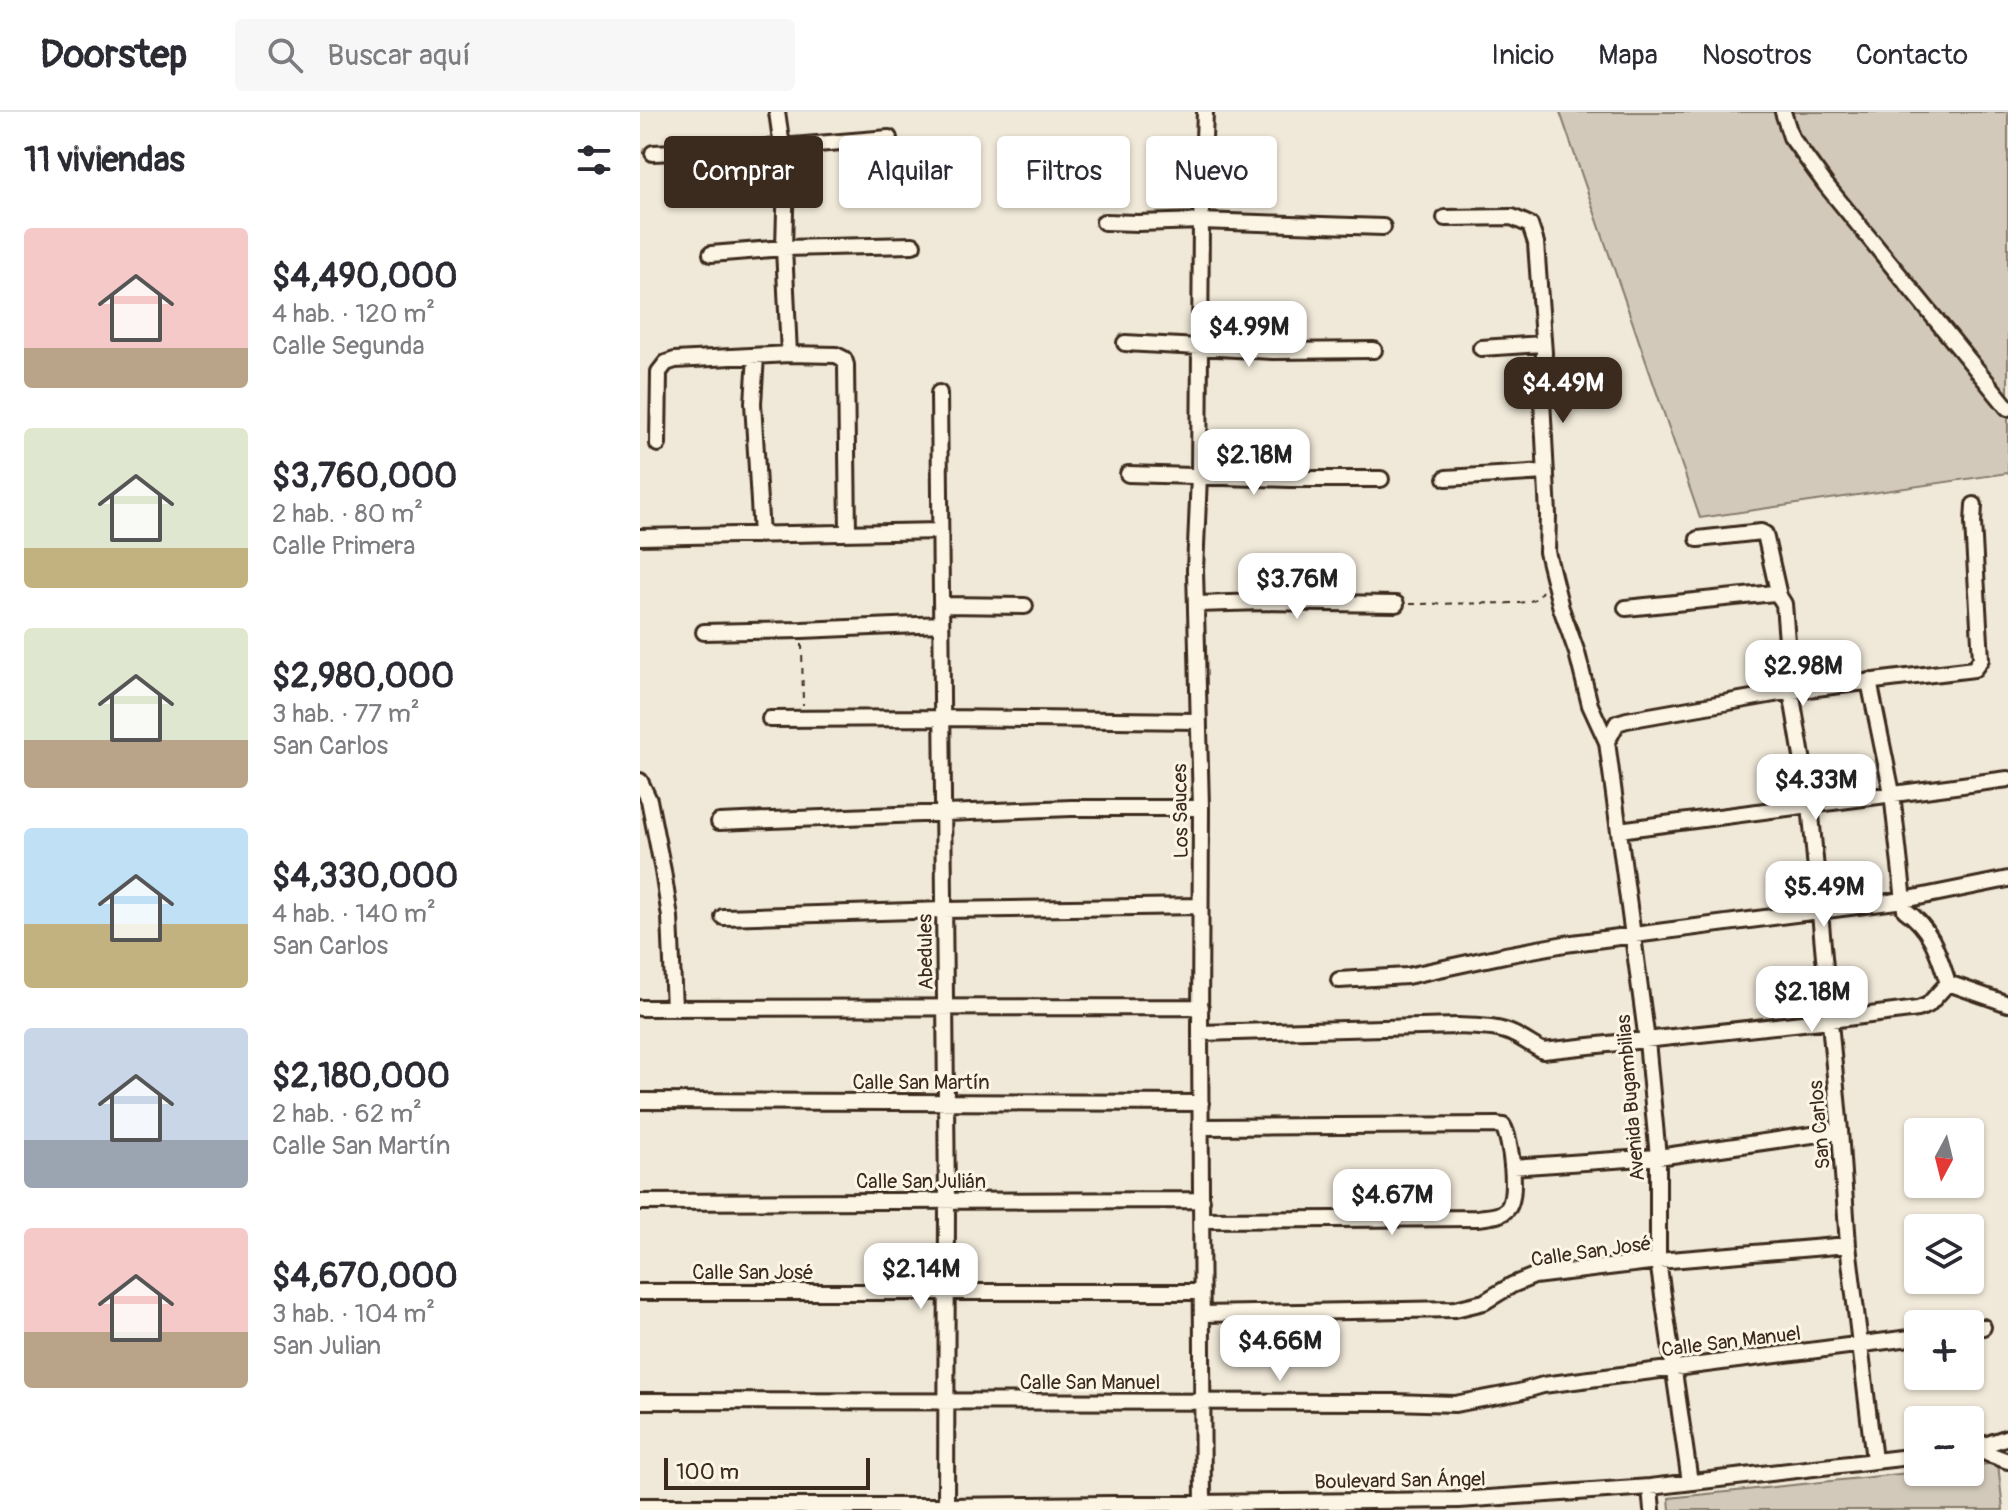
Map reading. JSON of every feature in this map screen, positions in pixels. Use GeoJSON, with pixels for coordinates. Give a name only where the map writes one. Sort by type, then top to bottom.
{"type":"FeatureCollection","features":[{"type":"Feature","properties":{"kind":"street"},"geometry":{"type":"LineString","coordinates":[[777,112],[780,136]]}},
{"type":"Feature","properties":{"kind":"street","name":"Los Sauces"},"geometry":{"type":"LineString","coordinates":[[1203,1506],[1201,808],[1195,570],[1205,112]]}},
{"type":"Feature","properties":{"kind":"street"},"geometry":{"type":"LineString","coordinates":[[1783,112],[1791,137],[1826,185],[2008,408]]}},
{"type":"Feature","properties":{"kind":"street"},"geometry":{"type":"LineString","coordinates":[[653,153],[664,152]]}},
{"type":"Feature","properties":{"kind":"street"},"geometry":{"type":"LineString","coordinates":[[785,208],[789,354]]}},
{"type":"Feature","properties":{"kind":"street","name":"Avenida Bugambilias"},"geometry":{"type":"LineString","coordinates":[[1445,218],[1512,217],[1530,225],[1536,243],[1543,344],[1547,552],[1590,705],[1607,742],[1647,1041],[1658,1157],[1658,1261],[1690,1482]]}},
{"type":"Feature","properties":{"kind":"street"},"geometry":{"type":"LineString","coordinates":[[1104,222],[1201,221],[1383,227]]}},
{"type":"Feature","properties":{"kind":"street"},"geometry":{"type":"LineString","coordinates":[[711,254],[784,248],[913,245]]}},
{"type":"Feature","properties":{"kind":"street"},"geometry":{"type":"LineString","coordinates":[[1125,343],[1273,351],[1374,350]]}},
{"type":"Feature","properties":{"kind":"street"},"geometry":{"type":"LineString","coordinates":[[1481,348],[1543,344]]}},
{"type":"Feature","properties":{"kind":"street"},"geometry":{"type":"LineString","coordinates":[[658,444],[659,372],[666,363],[789,354],[836,355],[844,359],[846,365],[848,533]]}},
{"type":"Feature","properties":{"kind":"street"},"geometry":{"type":"LineString","coordinates":[[756,356],[753,403],[761,535]]}},
{"type":"Feature","properties":{"kind":"street","name":"Abedules"},"geometry":{"type":"LineString","coordinates":[[939,393],[947,1201],[946,1508]]}},
{"type":"Feature","properties":{"kind":"street"},"geometry":{"type":"LineString","coordinates":[[1446,478],[1546,472]]}},
{"type":"Feature","properties":{"kind":"street"},"geometry":{"type":"LineString","coordinates":[[1128,474],[1381,479]]}},
{"type":"Feature","properties":{"kind":"street"},"geometry":{"type":"LineString","coordinates":[[1607,742],[1617,723],[1627,720],[1791,691],[1974,669],[1981,659],[1974,505]]}},
{"type":"Feature","properties":{"kind":"street"},"geometry":{"type":"LineString","coordinates":[[640,537],[940,531]]}},
{"type":"Feature","properties":{"kind":"street","name":"San Carlos"},"geometry":{"type":"LineString","coordinates":[[1698,539],[1765,534],[1779,596],[1784,604],[1791,691],[1810,804],[1848,1245],[1874,1460]]}},
{"type":"Feature","properties":{"kind":"street"},"geometry":{"type":"LineString","coordinates":[[1626,608],[1774,593],[1779,596]]}},
{"type":"Feature","properties":{"kind":"street"},"geometry":{"type":"LineString","coordinates":[[1197,604],[1396,604]]}},
{"type":"Feature","properties":{"kind":"street"},"geometry":{"type":"LineString","coordinates":[[941,605],[1025,606]]}},
{"type":"Feature","properties":{"kind":"street"},"geometry":{"type":"LineString","coordinates":[[704,632],[941,624]]}},
{"type":"Feature","properties":{"kind":"street"},"geometry":{"type":"LineString","coordinates":[[1869,681],[1892,793],[1905,910],[1916,918],[1936,946],[1948,983]]}},
{"type":"Feature","properties":{"kind":"street"},"geometry":{"type":"LineString","coordinates":[[770,719],[1199,721]]}},
{"type":"Feature","properties":{"kind":"street"},"geometry":{"type":"LineString","coordinates":[[1619,830],[2008,779]]}},
{"type":"Feature","properties":{"kind":"street"},"geometry":{"type":"LineString","coordinates":[[640,781],[649,800],[647,823],[670,917],[674,1008]]}},
{"type":"Feature","properties":{"kind":"street"},"geometry":{"type":"LineString","coordinates":[[719,822],[1072,808],[1201,808]]}},
{"type":"Feature","properties":{"kind":"street"},"geometry":{"type":"LineString","coordinates":[[1339,980],[1407,976],[1535,949],[1904,900],[2008,879]]}},
{"type":"Feature","properties":{"kind":"street"},"geometry":{"type":"LineString","coordinates":[[723,917],[1200,906]]}},
{"type":"Feature","properties":{"kind":"street"},"geometry":{"type":"LineString","coordinates":[[1948,983],[2008,1004]]}},
{"type":"Feature","properties":{"kind":"street"},"geometry":{"type":"LineString","coordinates":[[1200,1033],[1489,1027],[1513,1034],[1543,1051],[1918,1009],[1928,1005],[1948,983]]}},
{"type":"Feature","properties":{"kind":"street"},"geometry":{"type":"LineString","coordinates":[[640,1008],[1201,1007]]}},
{"type":"Feature","properties":{"kind":"street","name":"Calle San Martín"},"geometry":{"type":"LineString","coordinates":[[640,1101],[1201,1103]]}},
{"type":"Feature","properties":{"kind":"street"},"geometry":{"type":"LineString","coordinates":[[1201,1127],[1496,1125],[1503,1126],[1507,1133],[1512,1167],[1512,1198],[1508,1207],[1498,1215],[1478,1218],[1201,1220]]}},
{"type":"Feature","properties":{"kind":"street"},"geometry":{"type":"LineString","coordinates":[[1512,1167],[1658,1157],[1840,1131]]}},
{"type":"Feature","properties":{"kind":"street","name":"Calle San Julián"},"geometry":{"type":"LineString","coordinates":[[640,1202],[1202,1200]]}},
{"type":"Feature","properties":{"kind":"street","name":"Calle San José"},"geometry":{"type":"LineString","coordinates":[[1202,1314],[1455,1309],[1484,1302],[1534,1276],[1658,1261],[1848,1245]]}},
{"type":"Feature","properties":{"kind":"street","name":"Calle San José"},"geometry":{"type":"LineString","coordinates":[[640,1292],[1202,1292]]}},
{"type":"Feature","properties":{"kind":"street","name":"Calle San Manuel"},"geometry":{"type":"LineString","coordinates":[[640,1401],[1455,1404],[1543,1385],[1904,1339]]}},
{"type":"Feature","properties":{"kind":"street"},"geometry":{"type":"LineString","coordinates":[[1984,1446],[2008,1437]]}},
{"type":"Feature","properties":{"kind":"street"},"geometry":{"type":"LineString","coordinates":[[1984,1454],[2008,1461]]}},
{"type":"Feature","properties":{"kind":"street","name":"Boulevard San Ángel"},"geometry":{"type":"LineString","coordinates":[[640,1506],[1459,1505],[1650,1487],[1904,1457]]}},
{"type":"Feature","properties":{"kind":"street"},"geometry":{"type":"LineString","coordinates":[[1650,1487],[1652,1510]]}},
{"type":"Feature","properties":{"kind":"path"},"geometry":{"type":"LineString","coordinates":[[1396,604],[1531,601],[1538,598],[1551,570]]}},
{"type":"Feature","properties":{"kind":"path"},"geometry":{"type":"LineString","coordinates":[[802,630],[802,719]]}},
{"type":"Feature","properties":{"kind":"shaded area"},"geometry":{"type":"Polygon","coordinates":[[[1560,112],[2008,112],[2008,473],[1700,518],[1560,112]]]}},
{"type":"Feature","properties":{"kind":"shaded area"},"geometry":{"type":"Polygon","coordinates":[[[1998,1463],[2003,1510],[1670,1510],[1669,1498],[1904,1473],[1904,1486],[1984,1486],[1984,1464],[1998,1463]]]}}]}
